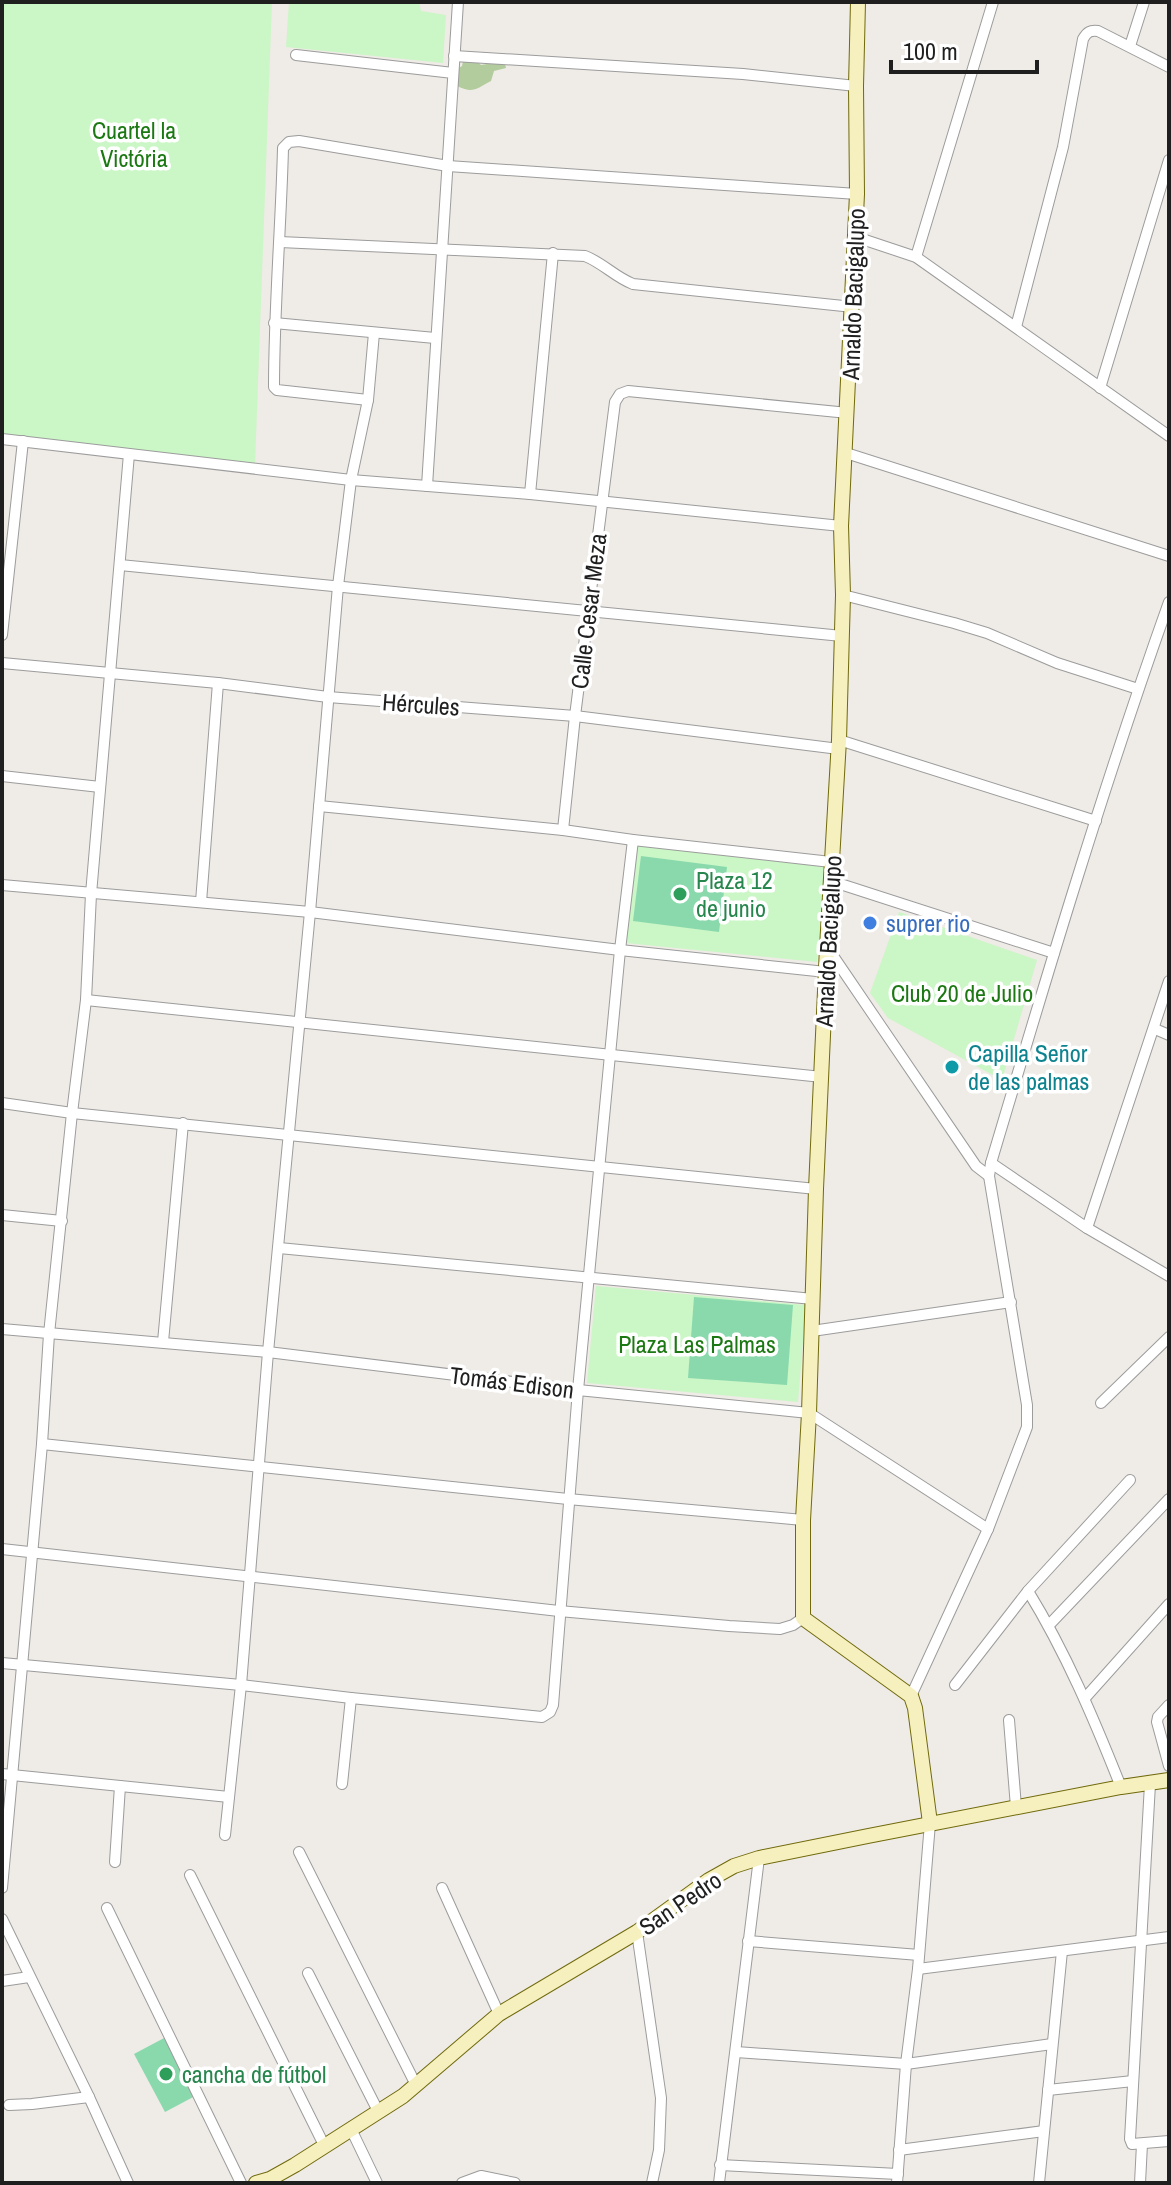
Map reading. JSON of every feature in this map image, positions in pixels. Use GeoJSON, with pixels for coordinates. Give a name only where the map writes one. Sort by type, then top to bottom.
{"type":"FeatureCollection","features":[{"type":"Feature","properties":{"kind":"street"},"geometry":{"type":"LineString","coordinates":[[427,486],[458,2]]}},
{"type":"Feature","properties":{"kind":"street","name":"Arnaldo Bacigalupo"},"geometry":{"type":"LineString","coordinates":[[803,1618],[803,1520],[816,1189],[839,745],[843,595],[841,526],[856,237],[858,2]]}},
{"type":"Feature","properties":{"kind":"street"},"geometry":{"type":"LineString","coordinates":[[916,257],[993,2]]}},
{"type":"Feature","properties":{"kind":"street"},"geometry":{"type":"LineString","coordinates":[[1130,46],[1144,2]]}},
{"type":"Feature","properties":{"kind":"street"},"geometry":{"type":"LineString","coordinates":[[1016,327],[1063,147],[1086,33],[1098,31],[1169,67]]}},
{"type":"Feature","properties":{"kind":"street"},"geometry":{"type":"LineString","coordinates":[[296,55],[453,73]]}},
{"type":"Feature","properties":{"kind":"street"},"geometry":{"type":"LineString","coordinates":[[454,56],[743,74],[856,86]]}},
{"type":"Feature","properties":{"kind":"street"},"geometry":{"type":"LineString","coordinates":[[368,400],[275,389],[274,323],[283,148],[289,142],[299,141],[448,166],[857,194]]}},
{"type":"Feature","properties":{"kind":"street"},"geometry":{"type":"LineString","coordinates":[[1100,388],[1169,160]]}},
{"type":"Feature","properties":{"kind":"street"},"geometry":{"type":"LineString","coordinates":[[856,237],[916,257],[1169,436]]}},
{"type":"Feature","properties":{"kind":"street"},"geometry":{"type":"LineString","coordinates":[[280,242],[585,256],[633,284],[853,307]]}},
{"type":"Feature","properties":{"kind":"street"},"geometry":{"type":"LineString","coordinates":[[530,494],[553,253]]}},
{"type":"Feature","properties":{"kind":"street"},"geometry":{"type":"LineString","coordinates":[[274,323],[435,338]]}},
{"type":"Feature","properties":{"kind":"street"},"geometry":{"type":"LineString","coordinates":[[225,1835],[241,1685],[338,586],[351,480],[368,400],[374,333]]}},
{"type":"Feature","properties":{"kind":"street","name":"Calle Cesar Meza"},"geometry":{"type":"LineString","coordinates":[[563,830],[615,402],[620,394],[628,391],[848,413]]}},
{"type":"Feature","properties":{"kind":"street"},"geometry":{"type":"LineString","coordinates":[[2,439],[351,480],[530,494],[841,526]]}},
{"type":"Feature","properties":{"kind":"street"},"geometry":{"type":"LineString","coordinates":[[2,635],[23,441]]}},
{"type":"Feature","properties":{"kind":"street"},"geometry":{"type":"LineString","coordinates":[[846,453],[1169,556]]}},
{"type":"Feature","properties":{"kind":"street"},"geometry":{"type":"LineString","coordinates":[[2,1888],[7,1775],[21,1666],[49,1334],[86,1000],[91,894],[129,454]]}},
{"type":"Feature","properties":{"kind":"street"},"geometry":{"type":"LineString","coordinates":[[120,565],[842,636]]}},
{"type":"Feature","properties":{"kind":"street"},"geometry":{"type":"LineString","coordinates":[[843,595],[976,630],[1057,663],[1138,689]]}},
{"type":"Feature","properties":{"kind":"street"},"geometry":{"type":"LineString","coordinates":[[911,1696],[988,1529],[1027,1427],[1027,1405],[989,1176],[991,1163],[1054,953],[1169,602]]}},
{"type":"Feature","properties":{"kind":"street","name":"Hércules"},"geometry":{"type":"LineString","coordinates":[[2,663],[218,683],[328,697],[575,716],[839,745],[1096,821]]}},
{"type":"Feature","properties":{"kind":"street"},"geometry":{"type":"LineString","coordinates":[[201,902],[218,683]]}},
{"type":"Feature","properties":{"kind":"street"},"geometry":{"type":"LineString","coordinates":[[2,776],[100,787]]}},
{"type":"Feature","properties":{"kind":"street"},"geometry":{"type":"LineString","coordinates":[[319,806],[563,830],[831,862]]}},
{"type":"Feature","properties":{"kind":"street"},"geometry":{"type":"LineString","coordinates":[[2,1663],[542,1717],[550,1712],[599,1167],[633,840]]}},
{"type":"Feature","properties":{"kind":"street"},"geometry":{"type":"LineString","coordinates":[[831,881],[1054,953]]}},
{"type":"Feature","properties":{"kind":"street"},"geometry":{"type":"LineString","coordinates":[[2,885],[310,912],[826,972]]}},
{"type":"Feature","properties":{"kind":"street"},"geometry":{"type":"LineString","coordinates":[[827,947],[976,1166],[989,1176]]}},
{"type":"Feature","properties":{"kind":"street"},"geometry":{"type":"LineString","coordinates":[[1087,1228],[1169,981]]}},
{"type":"Feature","properties":{"kind":"street"},"geometry":{"type":"LineString","coordinates":[[86,1000],[822,1077]]}},
{"type":"Feature","properties":{"kind":"street"},"geometry":{"type":"LineString","coordinates":[[1155,1029],[1169,1035]]}},
{"type":"Feature","properties":{"kind":"street"},"geometry":{"type":"LineString","coordinates":[[2,1103],[72,1113],[816,1189]]}},
{"type":"Feature","properties":{"kind":"street"},"geometry":{"type":"LineString","coordinates":[[163,1342],[183,1123]]}},
{"type":"Feature","properties":{"kind":"street"},"geometry":{"type":"LineString","coordinates":[[991,1163],[1087,1228],[1168,1272]]}},
{"type":"Feature","properties":{"kind":"street"},"geometry":{"type":"LineString","coordinates":[[2,1215],[62,1221]]}},
{"type":"Feature","properties":{"kind":"street"},"geometry":{"type":"LineString","coordinates":[[279,1248],[813,1299]]}},
{"type":"Feature","properties":{"kind":"street"},"geometry":{"type":"LineString","coordinates":[[812,1331],[1011,1302]]}},
{"type":"Feature","properties":{"kind":"street","name":"Tomás Edison"},"geometry":{"type":"LineString","coordinates":[[2,1329],[268,1352],[578,1390],[809,1413],[988,1529]]}},
{"type":"Feature","properties":{"kind":"street"},"geometry":{"type":"LineString","coordinates":[[1101,1403],[1169,1337]]}},
{"type":"Feature","properties":{"kind":"street"},"geometry":{"type":"LineString","coordinates":[[42,1444],[568,1499],[803,1520]]}},
{"type":"Feature","properties":{"kind":"street"},"geometry":{"type":"LineString","coordinates":[[955,1685],[1028,1591],[1130,1480]]}},
{"type":"Feature","properties":{"kind":"street"},"geometry":{"type":"LineString","coordinates":[[1049,1625],[1169,1499]]}},
{"type":"Feature","properties":{"kind":"street"},"geometry":{"type":"LineString","coordinates":[[2,1549],[559,1611],[780,1629],[803,1618],[911,1696],[930,1823],[898,2179],[720,2165]]}},
{"type":"Feature","properties":{"kind":"street"},"geometry":{"type":"LineString","coordinates":[[1028,1591],[1049,1625],[1085,1698],[1121,1787]]}},
{"type":"Feature","properties":{"kind":"street"},"geometry":{"type":"LineString","coordinates":[[1085,1698],[1169,1604]]}},
{"type":"Feature","properties":{"kind":"street"},"geometry":{"type":"LineString","coordinates":[[342,1784],[351,1698]]}},
{"type":"Feature","properties":{"kind":"street"},"geometry":{"type":"LineString","coordinates":[[1169,1705],[1157,1722],[1169,1766]]}},
{"type":"Feature","properties":{"kind":"street"},"geometry":{"type":"LineString","coordinates":[[1009,1720],[1016,1807]]}},
{"type":"Feature","properties":{"kind":"street"},"geometry":{"type":"LineString","coordinates":[[7,1775],[229,1797]]}},
{"type":"Feature","properties":{"kind":"street","name":"San Pedro"},"geometry":{"type":"LineString","coordinates":[[256,2183],[270,2179],[325,2147],[416,2085],[499,2014],[637,1932],[709,1880],[734,1866],[759,1858],[930,1823],[1169,1780]]}},
{"type":"Feature","properties":{"kind":"street"},"geometry":{"type":"LineString","coordinates":[[1150,1784],[1130,2139],[1132,2144],[1169,2141]]}},
{"type":"Feature","properties":{"kind":"street"},"geometry":{"type":"LineString","coordinates":[[115,1862],[120,1786]]}},
{"type":"Feature","properties":{"kind":"street"},"geometry":{"type":"LineString","coordinates":[[299,1852],[416,2085]]}},
{"type":"Feature","properties":{"kind":"street"},"geometry":{"type":"LineString","coordinates":[[719,2183],[759,1858]]}},
{"type":"Feature","properties":{"kind":"street"},"geometry":{"type":"LineString","coordinates":[[190,1875],[325,2147]]}},
{"type":"Feature","properties":{"kind":"street"},"geometry":{"type":"LineString","coordinates":[[442,1888],[499,2014]]}},
{"type":"Feature","properties":{"kind":"street"},"geometry":{"type":"LineString","coordinates":[[107,1908],[241,2183]]}},
{"type":"Feature","properties":{"kind":"street"},"geometry":{"type":"LineString","coordinates":[[2,1919],[128,2183]]}},
{"type":"Feature","properties":{"kind":"street"},"geometry":{"type":"LineString","coordinates":[[637,1932],[661,2098],[659,2150],[652,2183]]}},
{"type":"Feature","properties":{"kind":"street"},"geometry":{"type":"LineString","coordinates":[[918,1969],[1169,1937]]}},
{"type":"Feature","properties":{"kind":"street"},"geometry":{"type":"LineString","coordinates":[[748,1941],[919,1955]]}},
{"type":"Feature","properties":{"kind":"street"},"geometry":{"type":"LineString","coordinates":[[1039,2183],[1062,1951]]}},
{"type":"Feature","properties":{"kind":"street"},"geometry":{"type":"LineString","coordinates":[[308,1973],[378,2111]]}},
{"type":"Feature","properties":{"kind":"street"},"geometry":{"type":"LineString","coordinates":[[2,1981],[29,1977]]}},
{"type":"Feature","properties":{"kind":"street"},"geometry":{"type":"LineString","coordinates":[[736,2052],[906,2064],[1052,2044]]}},
{"type":"Feature","properties":{"kind":"street"},"geometry":{"type":"LineString","coordinates":[[1048,2090],[1133,2081]]}},
{"type":"Feature","properties":{"kind":"street"},"geometry":{"type":"LineString","coordinates":[[9,2105],[89,2097]]}},
{"type":"Feature","properties":{"kind":"street"},"geometry":{"type":"LineString","coordinates":[[351,2129],[377,2183]]}},
{"type":"Feature","properties":{"kind":"street"},"geometry":{"type":"LineString","coordinates":[[899,2150],[1044,2131]]}},
{"type":"Feature","properties":{"kind":"street"},"geometry":{"type":"LineString","coordinates":[[1140,2183],[1142,2144]]}},
{"type":"Feature","properties":{"kind":"street"},"geometry":{"type":"LineString","coordinates":[[462,2183],[481,2176],[515,2183]]}},
{"type":"Feature","properties":{"kind":"green space","name":"Cuartel la Victória"},"geometry":{"type":"Polygon","coordinates":[[[2,2],[272,2],[255,465],[2,434],[2,2]]]}},
{"type":"Feature","properties":{"kind":"green space"},"geometry":{"type":"Polygon","coordinates":[[[289,2],[419,2],[421,11],[446,15],[443,63],[286,47],[289,2]]]}},
{"type":"Feature","properties":{"kind":"green space"},"geometry":{"type":"Polygon","coordinates":[[[493,60],[505,64],[506,68],[494,71],[491,81],[471,90],[457,86],[457,69],[463,61],[481,65],[493,63],[493,60]]]}},
{"type":"Feature","properties":{"kind":"green space","name":"Plaza 12 de junio"},"geometry":{"type":"Polygon","coordinates":[[[637,845],[825,867],[817,962],[625,943],[637,845]]]}},
{"type":"Feature","properties":{"kind":"green space","name":"Plaza 12 de junio"},"geometry":{"type":"Polygon","coordinates":[[[641,856],[727,867],[719,932],[633,921],[641,856]]]}},
{"type":"Feature","properties":{"kind":"green space","name":"Club 20 de Julio"},"geometry":{"type":"Polygon","coordinates":[[[899,912],[1037,960],[1002,1080],[888,1018],[870,993],[899,912]]]}},
{"type":"Feature","properties":{"kind":"green space","name":"Plaza Las Palmas"},"geometry":{"type":"Polygon","coordinates":[[[596,1286],[806,1305],[798,1402],[587,1383],[596,1286]]]}},
{"type":"Feature","properties":{"kind":"green space"},"geometry":{"type":"Polygon","coordinates":[[[694,1297],[793,1305],[787,1385],[688,1378],[694,1297]]]}},
{"type":"Feature","properties":{"kind":"green space","name":"cancha de fútbol"},"geometry":{"type":"Polygon","coordinates":[[[166,2037],[197,2095],[165,2112],[134,2054],[166,2037]]]}},
{"type":"Feature","properties":{"kind":"place","name":"Plaza 12 de junio"},"geometry":{"type":"Point","coordinates":[680,894]}},
{"type":"Feature","properties":{"kind":"place","name":"suprer rio"},"geometry":{"type":"Point","coordinates":[870,923]}},
{"type":"Feature","properties":{"kind":"place","name":"Capilla Señor de las palmas"},"geometry":{"type":"Point","coordinates":[952,1067]}},
{"type":"Feature","properties":{"kind":"place","name":"cancha de fútbol"},"geometry":{"type":"Point","coordinates":[166,2074]}}]}
